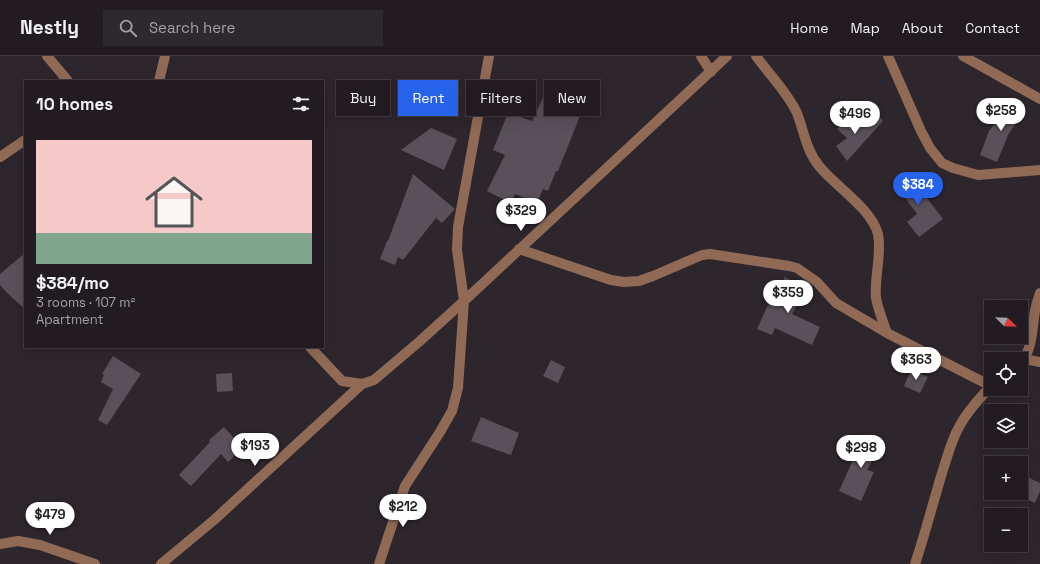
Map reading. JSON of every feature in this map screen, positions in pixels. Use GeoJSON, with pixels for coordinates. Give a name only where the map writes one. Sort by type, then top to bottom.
{"type":"FeatureCollection","features":[{"type":"Feature","properties":{"kind":"street"},"geometry":{"type":"LineString","coordinates":[[47,56],[67,80]]}},
{"type":"Feature","properties":{"kind":"street"},"geometry":{"type":"LineString","coordinates":[[159,80],[165,56]]}},
{"type":"Feature","properties":{"kind":"street"},"geometry":{"type":"LineString","coordinates":[[380,564],[405,486],[452,411],[458,388],[464,301],[457,250],[458,227],[489,56]]}},
{"type":"Feature","properties":{"kind":"street"},"geometry":{"type":"LineString","coordinates":[[701,56],[711,72]]}},
{"type":"Feature","properties":{"kind":"street"},"geometry":{"type":"LineString","coordinates":[[311,348],[342,381],[362,384],[374,380],[464,301],[727,56]]}},
{"type":"Feature","properties":{"kind":"street"},"geometry":{"type":"LineString","coordinates":[[756,56],[790,101],[797,113],[810,151],[818,165],[863,209],[872,220],[878,235],[876,297],[886,333]]}},
{"type":"Feature","properties":{"kind":"street"},"geometry":{"type":"LineString","coordinates":[[888,56],[921,132],[930,148],[942,163],[953,168],[978,175],[1040,170]]}},
{"type":"Feature","properties":{"kind":"street"},"geometry":{"type":"LineString","coordinates":[[963,56],[1040,99]]}},
{"type":"Feature","properties":{"kind":"street"},"geometry":{"type":"LineString","coordinates":[[0,157],[24,141]]}},
{"type":"Feature","properties":{"kind":"street"},"geometry":{"type":"LineString","coordinates":[[519,249],[596,276],[624,282],[653,276],[702,255],[710,254],[797,268],[817,282],[836,303],[886,333],[984,382]]}},
{"type":"Feature","properties":{"kind":"street"},"geometry":{"type":"LineString","coordinates":[[1027,352],[1039,297]]}},
{"type":"Feature","properties":{"kind":"street"},"geometry":{"type":"LineString","coordinates":[[1028,361],[1040,362]]}},
{"type":"Feature","properties":{"kind":"street"},"geometry":{"type":"LineString","coordinates":[[161,564],[214,520],[362,384]]}},
{"type":"Feature","properties":{"kind":"street"},"geometry":{"type":"LineString","coordinates":[[915,564],[927,530],[951,445],[958,428],[969,411],[984,393]]}},
{"type":"Feature","properties":{"kind":"street"},"geometry":{"type":"LineString","coordinates":[[0,544],[18,541],[40,544],[95,564]]}},
{"type":"Feature","properties":{"kind":"building"},"geometry":{"type":"Polygon","coordinates":[[[544,95],[544,116],[580,116],[558,171],[556,171],[548,191],[543,189],[537,203],[515,194],[511,203],[487,191],[505,155],[493,150],[507,116],[517,116],[532,121],[534,116],[536,116],[536,112],[544,95]]]}},
{"type":"Feature","properties":{"kind":"building"},"geometry":{"type":"Polygon","coordinates":[[[1012,101],[1025,111],[1009,133],[997,162],[980,155],[989,131],[1012,101]]]}},
{"type":"Feature","properties":{"kind":"building"},"geometry":{"type":"Polygon","coordinates":[[[850,115],[863,127],[879,116],[883,121],[847,161],[836,146],[847,138],[837,129],[850,115]]]}},
{"type":"Feature","properties":{"kind":"building"},"geometry":{"type":"Polygon","coordinates":[[[431,128],[457,139],[444,170],[401,150],[431,128]]]}},
{"type":"Feature","properties":{"kind":"building"},"geometry":{"type":"Polygon","coordinates":[[[908,173],[943,219],[919,237],[907,222],[917,214],[894,183],[908,173]]]}},
{"type":"Feature","properties":{"kind":"building"},"geometry":{"type":"Polygon","coordinates":[[[413,174],[455,209],[442,223],[436,218],[403,260],[398,257],[395,265],[380,259],[413,174]]]}},
{"type":"Feature","properties":{"kind":"building"},"geometry":{"type":"Polygon","coordinates":[[[24,254],[24,308],[0,285],[0,274],[24,254]]]}},
{"type":"Feature","properties":{"kind":"building"},"geometry":{"type":"Polygon","coordinates":[[[785,277],[806,289],[792,314],[820,327],[812,345],[775,328],[772,335],[757,329],[766,309],[785,277]]]}},
{"type":"Feature","properties":{"kind":"building"},"geometry":{"type":"Polygon","coordinates":[[[113,356],[141,374],[107,425],[98,420],[113,389],[101,382],[104,375],[102,374],[113,356]]]}},
{"type":"Feature","properties":{"kind":"building"},"geometry":{"type":"Polygon","coordinates":[[[551,360],[565,367],[558,383],[543,376],[551,360]]]}},
{"type":"Feature","properties":{"kind":"building"},"geometry":{"type":"Polygon","coordinates":[[[911,370],[928,377],[920,393],[904,386],[911,370]]]}},
{"type":"Feature","properties":{"kind":"building"},"geometry":{"type":"Polygon","coordinates":[[[232,373],[233,391],[217,392],[216,374],[232,373]]]}},
{"type":"Feature","properties":{"kind":"building"},"geometry":{"type":"Polygon","coordinates":[[[481,417],[519,433],[511,455],[471,441],[481,417]]]}},
{"type":"Feature","properties":{"kind":"building"},"geometry":{"type":"Polygon","coordinates":[[[224,427],[243,448],[228,462],[221,454],[191,486],[179,475],[210,442],[209,440],[224,427]]]}},
{"type":"Feature","properties":{"kind":"building"},"geometry":{"type":"Polygon","coordinates":[[[866,434],[882,443],[867,470],[874,472],[861,501],[839,491],[857,451],[856,450],[866,434]]]}},
{"type":"Feature","properties":{"kind":"building"},"geometry":{"type":"Polygon","coordinates":[[[1028,477],[1040,483],[1040,491],[1035,503],[1028,500],[1028,477]]]}}]}
